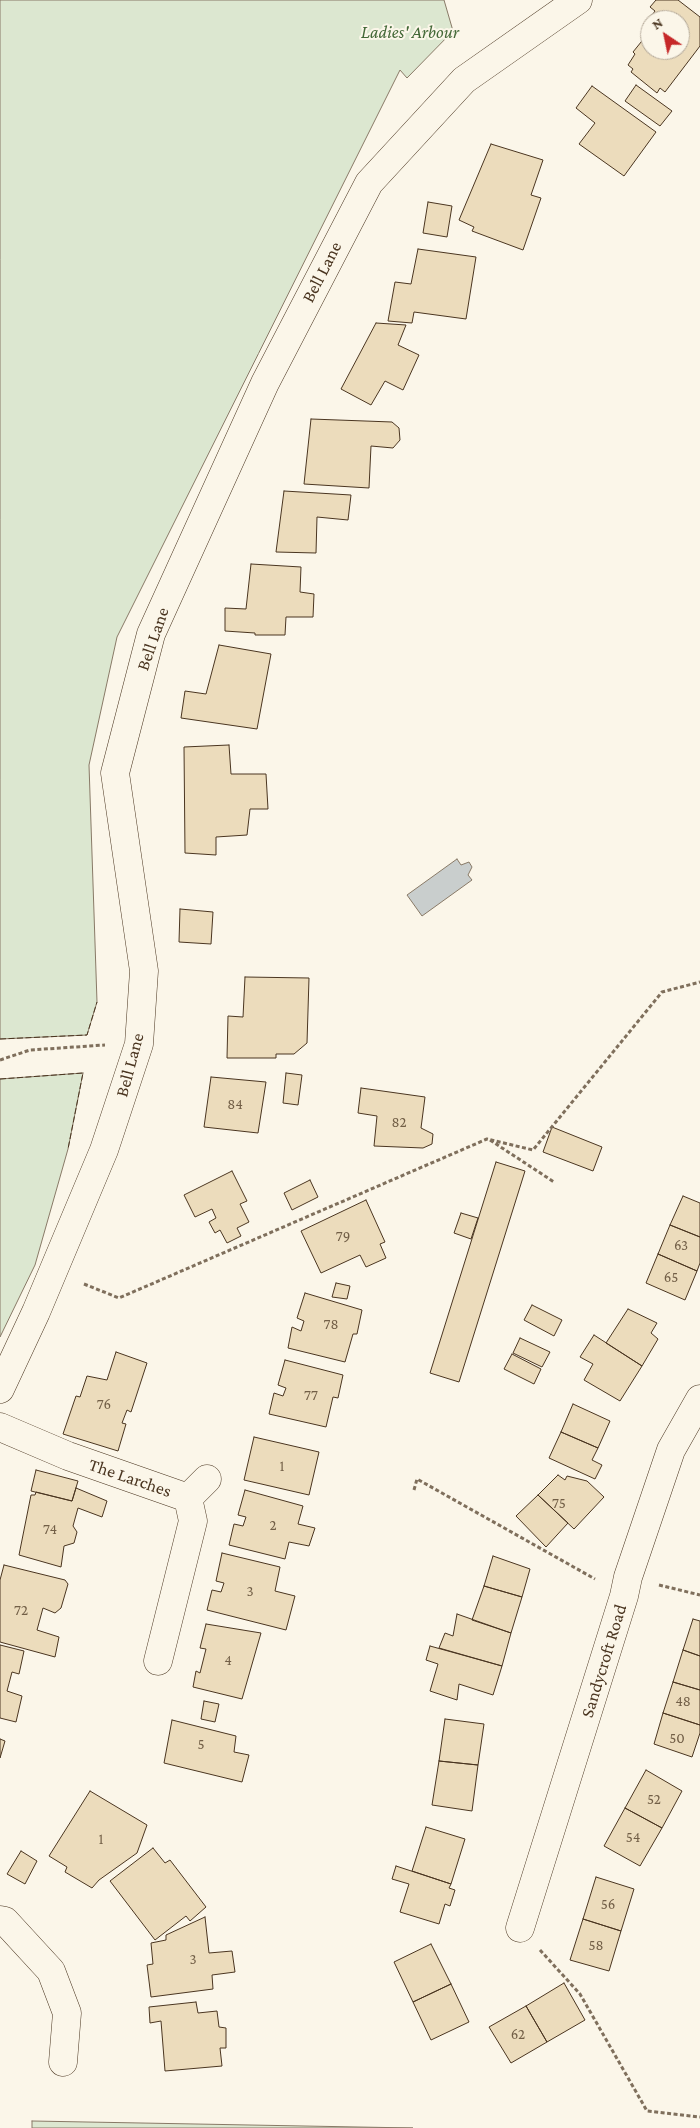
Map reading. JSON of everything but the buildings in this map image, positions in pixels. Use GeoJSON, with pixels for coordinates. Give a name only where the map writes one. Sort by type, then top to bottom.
{"type":"FeatureCollection","features":[{"type":"Feature","properties":{"kind":"street","name":"Bell Lane"},"geometry":{"type":"LineString","coordinates":[[0,1389],[36,1312],[104,1150],[139,1044],[144,971],[115,773],[151,634],[265,383],[368,183],[464,80],[578,0]]}},
{"type":"Feature","properties":{"kind":"street","name":"Sandycroft Road"},"geometry":{"type":"LineString","coordinates":[[520,1928],[626,1586],[671,1450],[700,1399]]}},
{"type":"Feature","properties":{"kind":"street","name":"The Larches"},"geometry":{"type":"LineString","coordinates":[[0,1427],[68,1456],[198,1489],[193,1521],[158,1661]]}},
{"type":"Feature","properties":{"kind":"street"},"geometry":{"type":"LineString","coordinates":[[0,1920],[5,1921],[51,1971],[67,2014],[63,2062]]}},
{"type":"Feature","properties":{"kind":"path"},"geometry":{"type":"LineString","coordinates":[[85,1284],[119,1298],[487,1139],[533,1150],[662,992],[700,982]]}},
{"type":"Feature","properties":{"kind":"path"},"geometry":{"type":"LineString","coordinates":[[0,1060],[30,1050],[86,1045]]}},
{"type":"Feature","properties":{"kind":"path"},"geometry":{"type":"LineString","coordinates":[[487,1139],[554,1182]]}},
{"type":"Feature","properties":{"kind":"path"},"geometry":{"type":"LineString","coordinates":[[414,1490],[417,1479],[626,1586],[700,1595]]}},
{"type":"Feature","properties":{"kind":"path"},"geometry":{"type":"LineString","coordinates":[[520,1928],[580,1994],[647,2111],[700,2117]]}},
{"type":"Feature","properties":{"kind":"green space","name":"Ladies' Arbour"},"geometry":{"type":"Polygon","coordinates":[[[0,0],[444,0],[453,31],[407,78],[400,70],[117,637],[89,765],[97,1002],[87,1035],[0,1039],[0,0]]]}},
{"type":"Feature","properties":{"kind":"green space"},"geometry":{"type":"Polygon","coordinates":[[[83,1073],[68,1149],[35,1265],[0,1337],[0,1079],[83,1073]]]}},
{"type":"Feature","properties":{"kind":"green space"},"geometry":{"type":"Polygon","coordinates":[[[32,2121],[413,2128],[32,2128],[32,2121]]]}},
{"type":"Feature","properties":{"kind":"shaded area"},"geometry":{"type":"Polygon","coordinates":[[[457,859],[461,865],[469,862],[472,867],[468,875],[472,880],[422,916],[407,895],[457,859]]]}},
{"type":"Feature","properties":{"kind":"fence"},"geometry":{"type":"LineString","coordinates":[[0,1039],[87,1035],[97,1002]]}},
{"type":"Feature","properties":{"kind":"fence"},"geometry":{"type":"LineString","coordinates":[[0,1079],[83,1073],[68,1149]]}}]}
